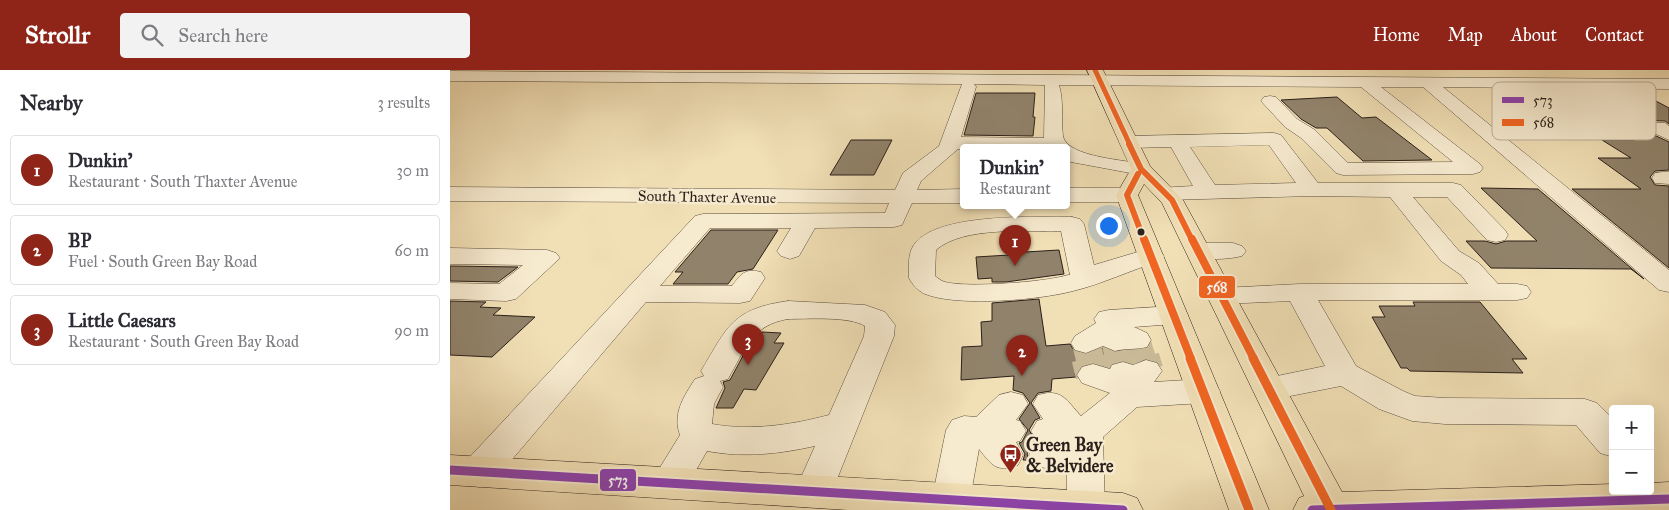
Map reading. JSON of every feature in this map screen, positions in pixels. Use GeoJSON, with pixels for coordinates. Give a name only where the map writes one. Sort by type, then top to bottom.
{"type":"FeatureCollection","features":[{"type":"Feature","properties":{"kind":"main road"},"geometry":{"type":"LineString","coordinates":[[1097,75],[1129,142],[1134,182],[1151,256],[1250,510]]}},
{"type":"Feature","properties":{"kind":"main road"},"geometry":{"type":"LineString","coordinates":[[1134,182],[1166,193],[1172,200],[1331,510]]}},
{"type":"Feature","properties":{"kind":"main road"},"geometry":{"type":"LineString","coordinates":[[464,471],[1122,510]]}},
{"type":"Feature","properties":{"kind":"main road"},"geometry":{"type":"LineString","coordinates":[[1312,510],[1662,494]]}},
{"type":"Feature","properties":{"kind":"street"},"geometry":{"type":"LineString","coordinates":[[1238,70],[1250,81]]}},
{"type":"Feature","properties":{"kind":"street"},"geometry":{"type":"LineString","coordinates":[[1387,70],[1399,82]]}},
{"type":"Feature","properties":{"kind":"street"},"geometry":{"type":"LineString","coordinates":[[1614,70],[1637,82]]}},
{"type":"Feature","properties":{"kind":"street"},"geometry":{"type":"LineString","coordinates":[[450,76],[659,73],[948,74],[969,83],[1055,83],[1097,75],[1250,81],[1353,78],[1399,82],[1492,83]]}},
{"type":"Feature","properties":{"kind":"street"},"geometry":{"type":"LineString","coordinates":[[1270,101],[1292,123],[1308,134],[1343,169],[1473,168],[1353,78]]}},
{"type":"Feature","properties":{"kind":"street"},"geometry":{"type":"LineString","coordinates":[[1427,82],[1492,136]]}},
{"type":"Feature","properties":{"kind":"street"},"geometry":{"type":"LineString","coordinates":[[464,471],[638,294],[703,221],[894,220],[908,187],[948,149],[969,83]]}},
{"type":"Feature","properties":{"kind":"street"},"geometry":{"type":"LineString","coordinates":[[1055,83],[1054,138],[1057,144]]}},
{"type":"Feature","properties":{"kind":"street"},"geometry":{"type":"LineString","coordinates":[[1656,84],[1669,84]]}},
{"type":"Feature","properties":{"kind":"street"},"geometry":{"type":"LineString","coordinates":[[1656,127],[1669,134]]}},
{"type":"Feature","properties":{"kind":"street"},"geometry":{"type":"LineString","coordinates":[[1129,142],[1274,138],[1312,189]]}},
{"type":"Feature","properties":{"kind":"street"},"geometry":{"type":"LineString","coordinates":[[1496,140],[1669,284]]}},
{"type":"Feature","properties":{"kind":"street"},"geometry":{"type":"LineString","coordinates":[[1177,141],[1208,192]]}},
{"type":"Feature","properties":{"kind":"street"},"geometry":{"type":"LineString","coordinates":[[950,143],[960,145]]}},
{"type":"Feature","properties":{"kind":"street"},"geometry":{"type":"LineString","coordinates":[[1070,163],[1134,182]]}},
{"type":"Feature","properties":{"kind":"street"},"geometry":{"type":"LineString","coordinates":[[1070,163],[1134,182]]}},
{"type":"Feature","properties":{"kind":"street"},"geometry":{"type":"LineString","coordinates":[[908,187],[960,178]]}},
{"type":"Feature","properties":{"kind":"street","name":"South Thaxter Avenue"},"geometry":{"type":"LineString","coordinates":[[450,194],[783,197],[908,187],[960,195]]}},
{"type":"Feature","properties":{"kind":"street"},"geometry":{"type":"LineString","coordinates":[[1166,193],[1312,189],[1453,190],[1496,235]]}},
{"type":"Feature","properties":{"kind":"street"},"geometry":{"type":"LineString","coordinates":[[1396,191],[1450,256],[1470,269],[1490,292]]}},
{"type":"Feature","properties":{"kind":"street"},"geometry":{"type":"LineString","coordinates":[[1092,275],[1072,224],[1012,215],[978,227],[946,233],[931,240],[924,248],[922,256],[922,278],[933,287],[945,291],[968,291],[1050,288],[1092,275],[1151,256]]}},
{"type":"Feature","properties":{"kind":"street"},"geometry":{"type":"LineString","coordinates":[[790,251],[807,221]]}},
{"type":"Feature","properties":{"kind":"street"},"geometry":{"type":"LineString","coordinates":[[1199,251],[1233,251]]}},
{"type":"Feature","properties":{"kind":"street"},"geometry":{"type":"LineString","coordinates":[[450,256],[547,258],[506,293],[450,291]]}},
{"type":"Feature","properties":{"kind":"street"},"geometry":{"type":"LineString","coordinates":[[1092,275],[1161,283]]}},
{"type":"Feature","properties":{"kind":"street"},"geometry":{"type":"LineString","coordinates":[[638,294],[740,295],[752,278]]}},
{"type":"Feature","properties":{"kind":"street"},"geometry":{"type":"LineString","coordinates":[[1222,296],[1300,292],[1517,292]]}},
{"type":"Feature","properties":{"kind":"street"},"geometry":{"type":"LineString","coordinates":[[1300,292],[1345,374],[1391,400],[1412,408],[1445,411],[1585,412],[1609,438]]}},
{"type":"Feature","properties":{"kind":"street"},"geometry":{"type":"LineString","coordinates":[[698,436],[694,428],[694,413],[698,401],[740,333],[758,317],[801,310],[866,314],[875,319],[880,325],[879,336],[814,491]]}},
{"type":"Feature","properties":{"kind":"street"},"geometry":{"type":"LineString","coordinates":[[1086,343],[1121,336],[1109,319],[1174,315]]}},
{"type":"Feature","properties":{"kind":"street"},"geometry":{"type":"LineString","coordinates":[[1270,388],[1345,374]]}},
{"type":"Feature","properties":{"kind":"street"},"geometry":{"type":"LineString","coordinates":[[1086,508],[1061,431],[1123,380],[1203,391]]}},
{"type":"Feature","properties":{"kind":"street"},"geometry":{"type":"LineString","coordinates":[[698,436],[760,442],[793,438],[842,425]]}},
{"type":"Feature","properties":{"kind":"street"},"geometry":{"type":"LineString","coordinates":[[951,499],[964,430],[1002,430]]}},
{"type":"Feature","properties":{"kind":"street"},"geometry":{"type":"LineString","coordinates":[[670,482],[698,436]]}},
{"type":"Feature","properties":{"kind":"building"},"geometry":{"type":"Polygon","coordinates":[[[976,93],[1035,93],[1033,136],[964,135],[976,93]]]}},
{"type":"Feature","properties":{"kind":"building"},"geometry":{"type":"Polygon","coordinates":[[[1337,97],[1362,118],[1376,117],[1432,160],[1363,161],[1327,128],[1316,128],[1301,119],[1281,100],[1337,97]]]}},
{"type":"Feature","properties":{"kind":"building"},"geometry":{"type":"Polygon","coordinates":[[[1656,101],[1669,108],[1669,124],[1665,121],[1656,121],[1656,101]]]}},
{"type":"Feature","properties":{"kind":"building"},"geometry":{"type":"Polygon","coordinates":[[[1656,136],[1669,142],[1669,170],[1655,171],[1650,177],[1655,185],[1669,186],[1669,268],[1572,189],[1641,189],[1598,158],[1631,158],[1602,140],[1656,140],[1656,136]]]}},
{"type":"Feature","properties":{"kind":"building"},"geometry":{"type":"Polygon","coordinates":[[[851,140],[892,140],[874,175],[830,175],[851,140]]]}},
{"type":"Feature","properties":{"kind":"building"},"geometry":{"type":"Polygon","coordinates":[[[1481,188],[1538,189],[1644,279],[1631,269],[1491,268],[1466,241],[1485,241],[1496,244],[1506,241],[1537,241],[1481,188]]]}},
{"type":"Feature","properties":{"kind":"building"},"geometry":{"type":"Polygon","coordinates":[[[711,230],[778,230],[753,269],[737,272],[728,284],[673,284],[683,272],[675,272],[711,230]]]}},
{"type":"Feature","properties":{"kind":"building"},"geometry":{"type":"Polygon","coordinates":[[[1059,250],[1064,274],[1006,282],[992,282],[992,278],[978,279],[976,257],[1059,250]]]}},
{"type":"Feature","properties":{"kind":"building"},"geometry":{"type":"Polygon","coordinates":[[[450,266],[518,267],[498,282],[450,281],[450,266]]]}},
{"type":"Feature","properties":{"kind":"building"},"geometry":{"type":"Polygon","coordinates":[[[1039,299],[1046,346],[1070,344],[1075,352],[1086,355],[1103,348],[1115,353],[1143,350],[1149,347],[1153,360],[1145,358],[1133,363],[1123,360],[1112,363],[1109,367],[1093,362],[1080,366],[1075,374],[1076,377],[1052,379],[1051,391],[1038,393],[1031,403],[1040,418],[1035,420],[1029,430],[1036,441],[1027,454],[1029,460],[1023,460],[1025,454],[1019,443],[1022,442],[1028,430],[1019,419],[1030,403],[1023,393],[1013,390],[1014,376],[961,380],[962,347],[982,346],[981,322],[992,321],[992,303],[1039,299]]]}},
{"type":"Feature","properties":{"kind":"building"},"geometry":{"type":"Polygon","coordinates":[[[450,301],[486,302],[480,307],[501,308],[493,315],[535,317],[492,357],[450,355],[450,301]]]}},
{"type":"Feature","properties":{"kind":"building"},"geometry":{"type":"Polygon","coordinates":[[[1413,302],[1480,302],[1527,359],[1512,359],[1523,373],[1410,371],[1407,368],[1401,368],[1372,317],[1385,317],[1379,306],[1415,306],[1413,302]]]}},
{"type":"Feature","properties":{"kind":"building"},"geometry":{"type":"Polygon","coordinates":[[[762,332],[781,333],[774,343],[784,343],[756,390],[744,389],[733,408],[716,408],[725,388],[723,382],[730,380],[746,350],[762,332]]]}},
{"type":"Feature","properties":{"kind":"tunnel"},"geometry":{"type":"LineString","coordinates":[[1136,340],[1142,359]]}},
{"type":"Feature","properties":{"kind":"tunnel"},"geometry":{"type":"LineString","coordinates":[[1115,341],[1120,359]]}},
{"type":"Feature","properties":{"kind":"tunnel"},"geometry":{"type":"LineString","coordinates":[[1086,343],[1090,359]]}},
{"type":"Feature","properties":{"kind":"tunnel"},"geometry":{"type":"LineString","coordinates":[[1089,358],[1093,375]]}},
{"type":"Feature","properties":{"kind":"tunnel"},"geometry":{"type":"LineString","coordinates":[[1119,358],[1123,373]]}},
{"type":"Feature","properties":{"kind":"tunnel"},"geometry":{"type":"LineString","coordinates":[[1142,358],[1146,371]]}},
{"type":"Feature","properties":{"kind":"transit line","name":"568"},"geometry":{"type":"LineString","coordinates":[[1095,70],[1141,169],[1172,200],[1331,510]]}},
{"type":"Feature","properties":{"kind":"transit line","name":"568"},"geometry":{"type":"LineString","coordinates":[[1138,174],[1127,195],[1249,510]]}},
{"type":"Feature","properties":{"kind":"transit line","name":"573"},"geometry":{"type":"LineString","coordinates":[[450,470],[1123,510]]}},
{"type":"Feature","properties":{"kind":"transit line","name":"573"},"geometry":{"type":"LineString","coordinates":[[1312,510],[1669,499]]}},
{"type":"Feature","properties":{"kind":"place","name":"Dunkin'"},"geometry":{"type":"Point","coordinates":[1015,266]}},
{"type":"Feature","properties":{"kind":"place","name":"Little Caesars"},"geometry":{"type":"Point","coordinates":[748,365]}},
{"type":"Feature","properties":{"kind":"place","name":"BP"},"geometry":{"type":"Point","coordinates":[1022,376]}},
{"type":"Feature","properties":{"kind":"place","name":"Green Bay & Belvidere"},"geometry":{"type":"Point","coordinates":[1010,474]}}]}
